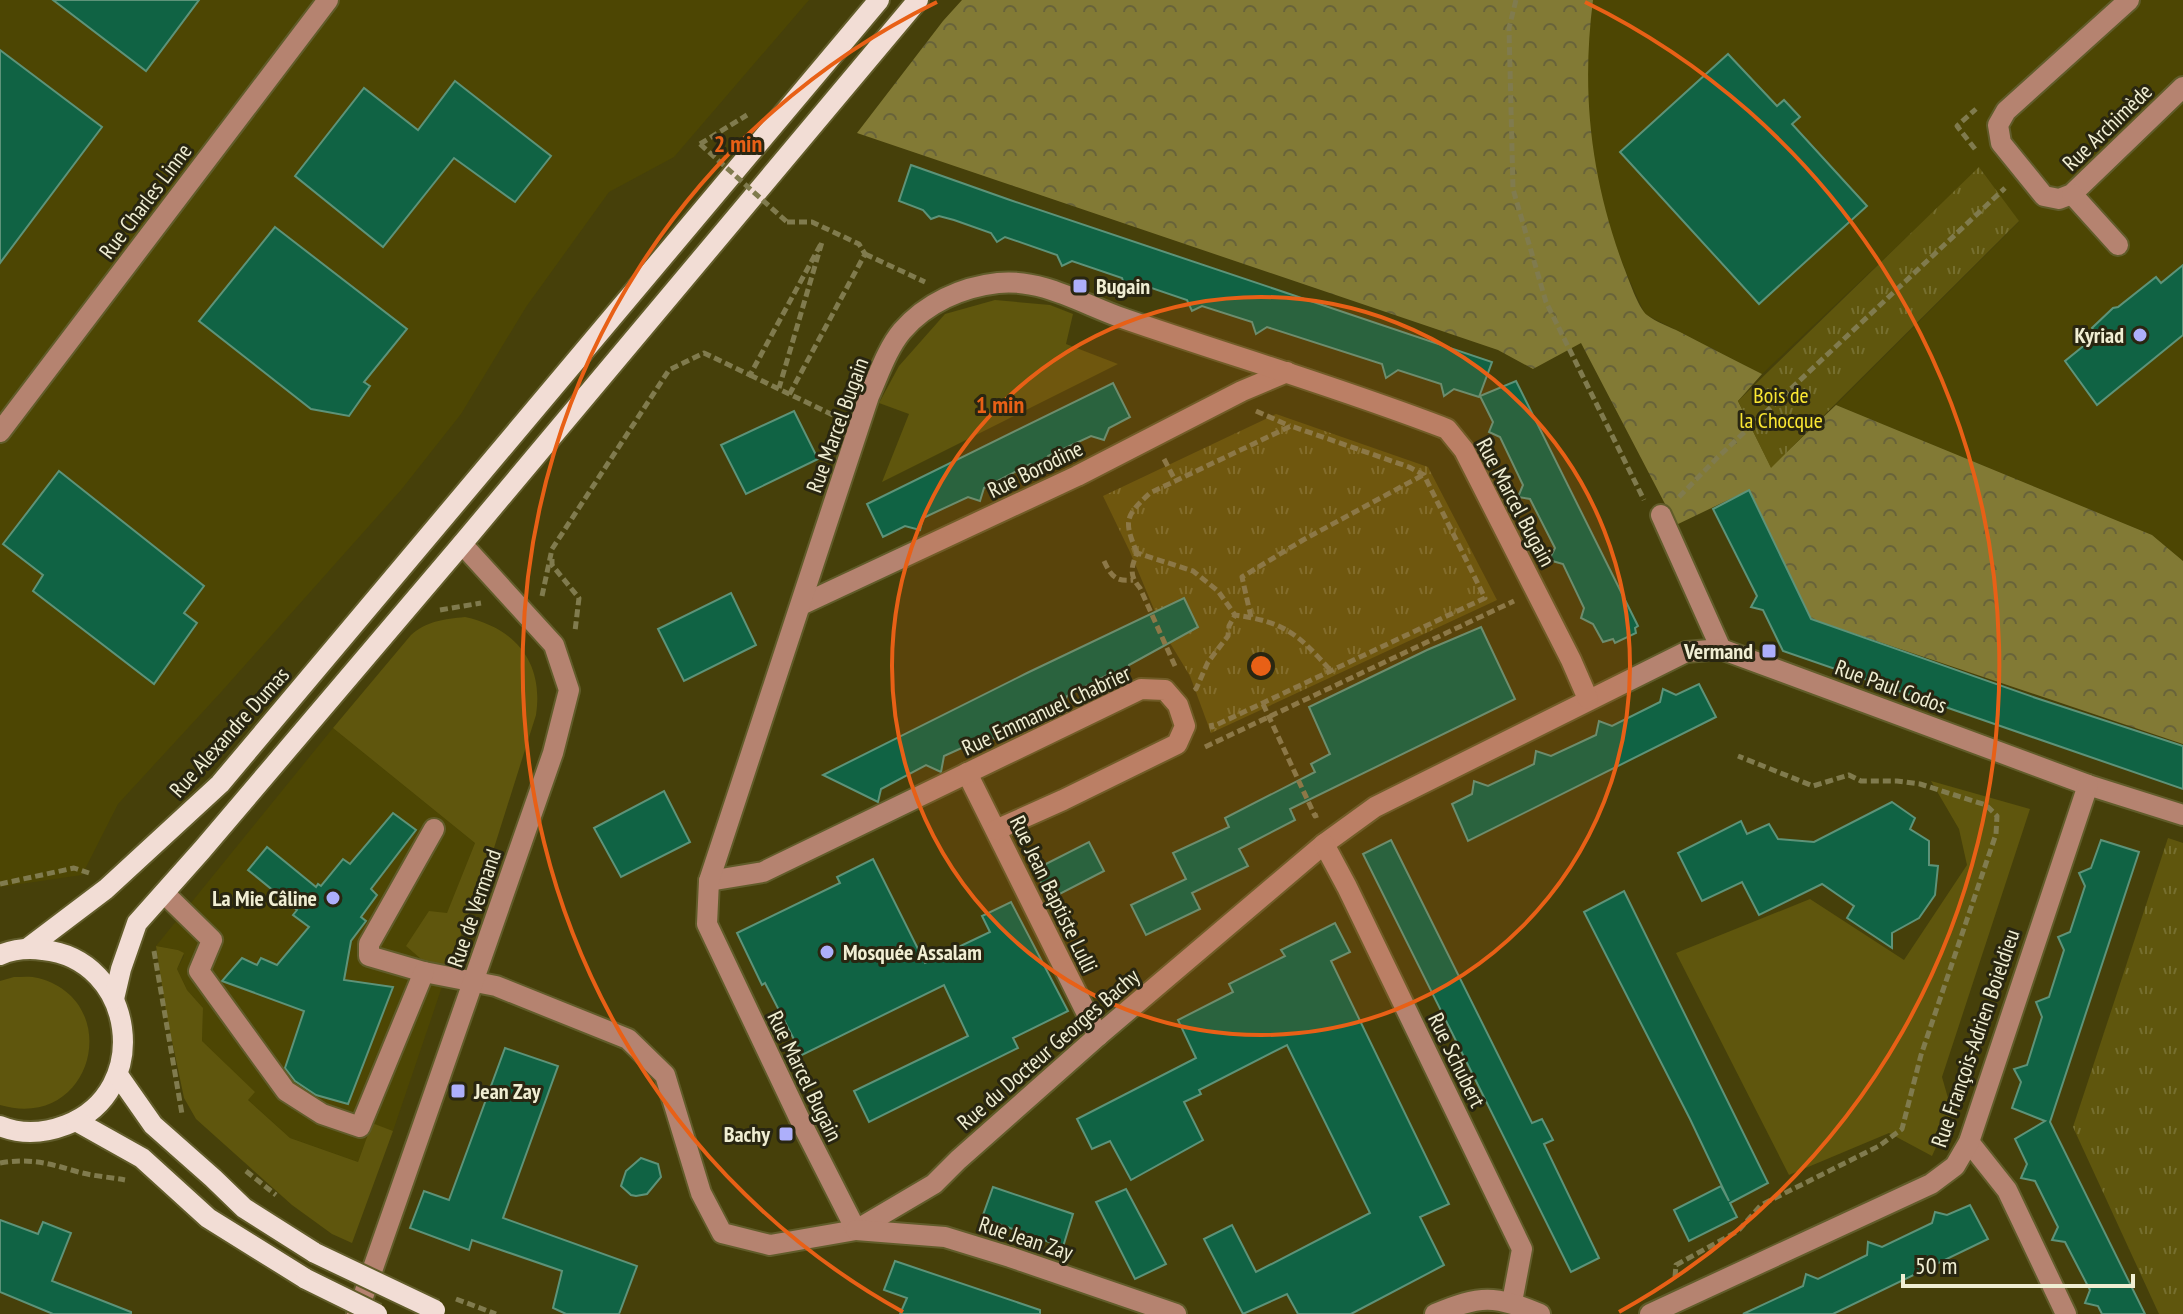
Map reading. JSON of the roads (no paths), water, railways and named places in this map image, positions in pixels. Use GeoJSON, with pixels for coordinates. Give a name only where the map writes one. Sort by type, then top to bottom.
{"type":"FeatureCollection","features":[{"type":"Feature","properties":{"kind":"main road","name":"Rue Alexandre Dumas"},"geometry":{"type":"LineString","coordinates":[[28,948],[106,889],[220,784],[879,0]]}},
{"type":"Feature","properties":{"kind":"main road"},"geometry":{"type":"LineString","coordinates":[[114,999],[137,923],[462,544],[918,0]]}},
{"type":"Feature","properties":{"kind":"main road"},"geometry":{"type":"LineString","coordinates":[[462,544],[462,519],[680,257],[687,230]]}},
{"type":"Feature","properties":{"kind":"main road"},"geometry":{"type":"LineString","coordinates":[[0,955],[28,948],[54,951],[79,961],[99,977],[114,999],[123,1023],[123,1049],[118,1075],[93,1109],[76,1121],[53,1130],[29,1132],[2,1128]]}},
{"type":"Feature","properties":{"kind":"main road"},"geometry":{"type":"LineString","coordinates":[[118,1075],[153,1125],[244,1208],[315,1253],[445,1308]]}},
{"type":"Feature","properties":{"kind":"main road"},"geometry":{"type":"LineString","coordinates":[[76,1121],[142,1158],[208,1218],[306,1279],[377,1314]]}},
{"type":"Feature","properties":{"kind":"street","name":"Rue Charles Linne"},"geometry":{"type":"LineString","coordinates":[[0,432],[328,0]]}},
{"type":"Feature","properties":{"kind":"street","name":"Rue Archimède"},"geometry":{"type":"LineString","coordinates":[[2129,0],[2006,111],[1998,125],[2001,143],[2044,196],[2059,199],[2072,194],[2183,87]]}},
{"type":"Feature","properties":{"kind":"street"},"geometry":{"type":"LineString","coordinates":[[2072,194],[2118,245]]}},
{"type":"Feature","properties":{"kind":"street","name":"Rue Marcel Bugain"},"geometry":{"type":"LineString","coordinates":[[856,1230],[806,1133],[707,924],[709,881],[869,396],[901,332],[924,310],[968,289],[1000,283],[1035,284],[1123,318],[1447,429],[1464,450],[1588,699]]}},
{"type":"Feature","properties":{"kind":"street","name":"Rue Borodine"},"geometry":{"type":"LineString","coordinates":[[801,605],[1077,476],[1242,391],[1287,372]]}},
{"type":"Feature","properties":{"kind":"street"},"geometry":{"type":"LineString","coordinates":[[1661,515],[1721,649]]}},
{"type":"Feature","properties":{"kind":"street","name":"Rue de Vermand"},"geometry":{"type":"LineString","coordinates":[[357,1314],[553,753],[569,690],[554,645],[462,544]]}},
{"type":"Feature","properties":{"kind":"street","name":"Rue du Docteur Georges Bachy"},"geometry":{"type":"LineString","coordinates":[[434,829],[369,944],[369,956],[424,972],[496,986],[628,1039],[665,1075],[701,1193],[722,1233],[770,1245],[856,1230],[934,1184],[1098,1036],[1324,844],[1375,807],[1686,652],[1721,649]]}},
{"type":"Feature","properties":{"kind":"street","name":"Rue Paul Codos"},"geometry":{"type":"LineString","coordinates":[[1721,649],[2088,785],[2183,815]]}},
{"type":"Feature","properties":{"kind":"street","name":"Rue Emmanuel Chabrier"},"geometry":{"type":"LineString","coordinates":[[709,881],[763,872],[1141,689],[1165,690],[1178,705],[1185,726],[1177,744],[996,830]]}},
{"type":"Feature","properties":{"kind":"street","name":"Rue Jean Baptiste Lulli"},"geometry":{"type":"LineString","coordinates":[[967,773],[1098,1036]]}},
{"type":"Feature","properties":{"kind":"street","name":"Rue François-Adrien Boieldieu"},"geometry":{"type":"LineString","coordinates":[[1650,1314],[1931,1184],[1955,1166],[1969,1142],[2088,785]]}},
{"type":"Feature","properties":{"kind":"street","name":"Rue Schubert"},"geometry":{"type":"LineString","coordinates":[[1324,844],[1522,1249],[1512,1302]]}},
{"type":"Feature","properties":{"kind":"street"},"geometry":{"type":"LineString","coordinates":[[164,893],[212,940],[199,971],[286,1091],[322,1114],[360,1127],[424,972]]}},
{"type":"Feature","properties":{"kind":"street"},"geometry":{"type":"LineString","coordinates":[[1969,1142],[2007,1190],[2066,1314]]}},
{"type":"Feature","properties":{"kind":"street","name":"Rue Jean Zay"},"geometry":{"type":"LineString","coordinates":[[856,1230],[945,1237],[1176,1314]]}},
{"type":"Feature","properties":{"kind":"street"},"geometry":{"type":"LineString","coordinates":[[1435,1314],[1485,1299],[1512,1302],[1540,1314]]}},
{"type":"Feature","properties":{"kind":"place","name":"Bugain"},"geometry":{"type":"Point","coordinates":[1080,286]}},
{"type":"Feature","properties":{"kind":"place","name":"Kyriad"},"geometry":{"type":"Point","coordinates":[2140,335]}},
{"type":"Feature","properties":{"kind":"place","name":"Vermand"},"geometry":{"type":"Point","coordinates":[1769,651]}},
{"type":"Feature","properties":{"kind":"place","name":"La Mie Câline"},"geometry":{"type":"Point","coordinates":[333,898]}},
{"type":"Feature","properties":{"kind":"place","name":"Mosquée Assalam"},"geometry":{"type":"Point","coordinates":[827,952]}},
{"type":"Feature","properties":{"kind":"place","name":"Jean Zay"},"geometry":{"type":"Point","coordinates":[458,1091]}},
{"type":"Feature","properties":{"kind":"place","name":"Bachy"},"geometry":{"type":"Point","coordinates":[786,1134]}},
{"type":"Feature","properties":{"kind":"park label","name":"Bois de la Chocque"},"geometry":{"type":"Point","coordinates":[1781,408]}}]}
